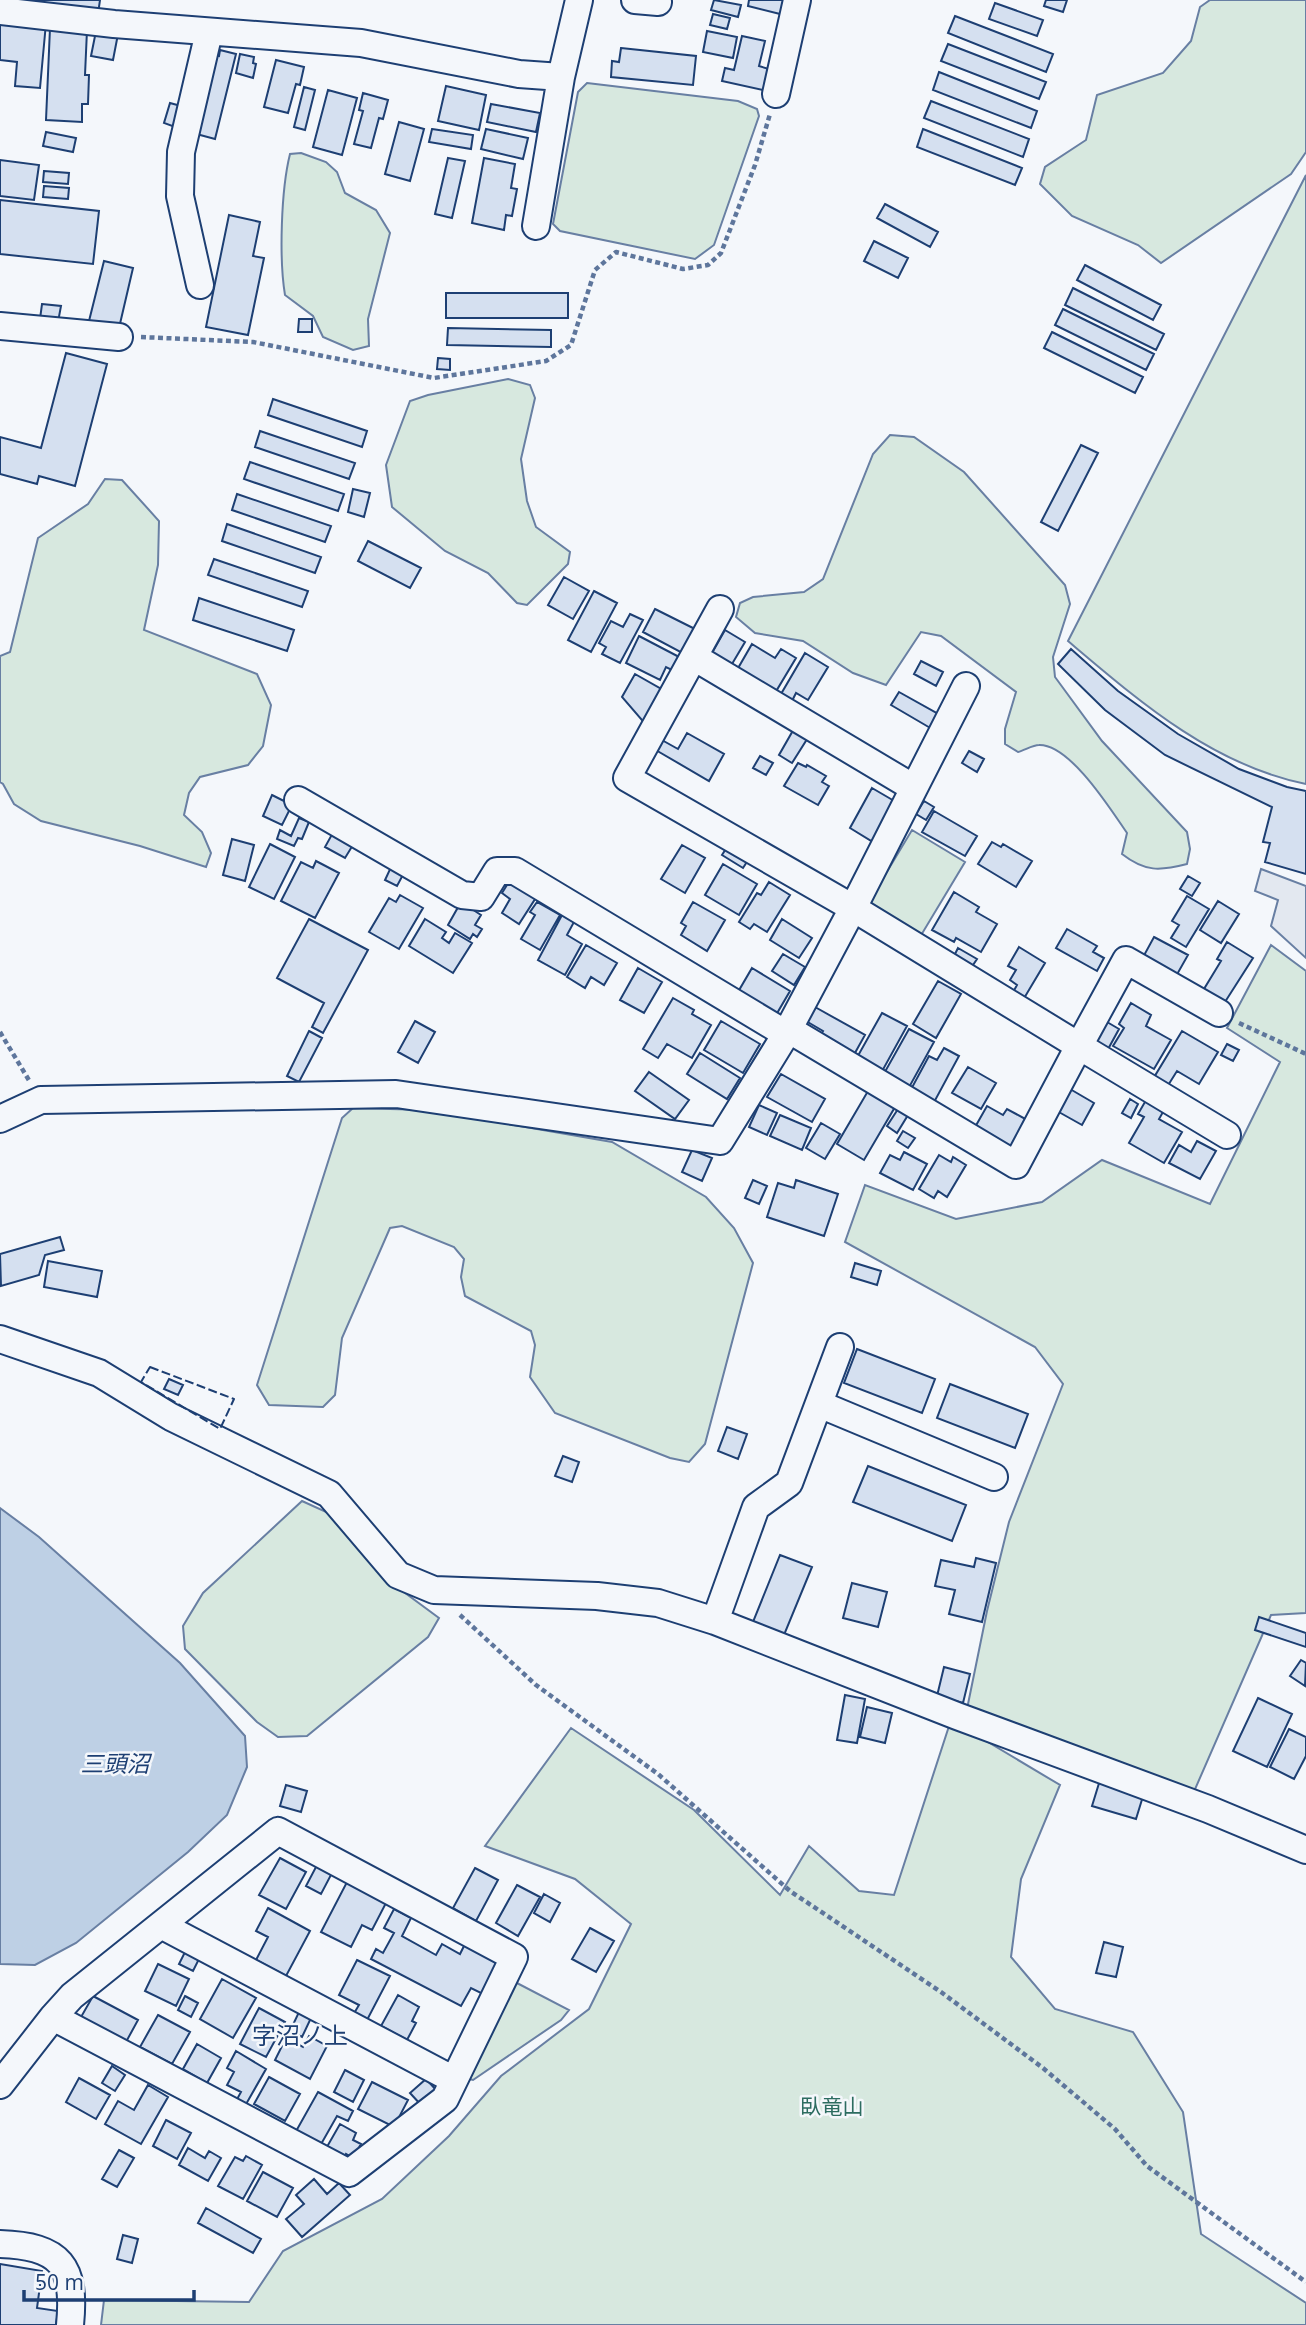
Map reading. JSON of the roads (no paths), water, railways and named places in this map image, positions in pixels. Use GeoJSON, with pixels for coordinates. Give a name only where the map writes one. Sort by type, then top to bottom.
{"type":"FeatureCollection","features":[{"type":"Feature","properties":{"kind":"street"},"geometry":{"type":"LineString","coordinates":[[536,226],[561,76],[579,0]]}},
{"type":"Feature","properties":{"kind":"street"},"geometry":{"type":"LineString","coordinates":[[776,94],[797,0]]}},
{"type":"Feature","properties":{"kind":"street"},"geometry":{"type":"LineString","coordinates":[[0,11],[209,32],[361,43],[519,74],[561,76]]}},
{"type":"Feature","properties":{"kind":"street"},"geometry":{"type":"LineString","coordinates":[[200,285],[180,196],[181,152],[209,32]]}},
{"type":"Feature","properties":{"kind":"street"},"geometry":{"type":"LineString","coordinates":[[0,326],[119,337]]}},
{"type":"Feature","properties":{"kind":"street"},"geometry":{"type":"LineString","coordinates":[[720,609],[627,778],[853,908],[1227,1135]]}},
{"type":"Feature","properties":{"kind":"street"},"geometry":{"type":"LineString","coordinates":[[694,657],[914,788]]}},
{"type":"Feature","properties":{"kind":"street"},"geometry":{"type":"LineString","coordinates":[[0,1119],[41,1100],[396,1094],[720,1141],[787,1032],[966,686]]}},
{"type":"Feature","properties":{"kind":"street"},"geometry":{"type":"LineString","coordinates":[[298,800],[462,895],[481,897],[497,871],[515,872],[1016,1165],[1126,960],[1219,1013]]}},
{"type":"Feature","properties":{"kind":"street"},"geometry":{"type":"LineString","coordinates":[[0,1339],[99,1373],[172,1417],[329,1494],[398,1575],[434,1590],[597,1596],[658,1603],[715,1621],[957,1716],[1208,1809],[1306,1850]]}},
{"type":"Feature","properties":{"kind":"street"},"geometry":{"type":"LineString","coordinates":[[715,1621],[756,1507],[789,1483],[840,1348]]}},
{"type":"Feature","properties":{"kind":"street"},"geometry":{"type":"LineString","coordinates":[[819,1404],[994,1477]]}},
{"type":"Feature","properties":{"kind":"street"},"geometry":{"type":"LineString","coordinates":[[0,2085],[53,2017],[72,1996],[278,1831],[514,1957],[445,2099],[349,2173],[53,2017]]}},
{"type":"Feature","properties":{"kind":"street"},"geometry":{"type":"LineString","coordinates":[[161,1925],[454,2080]]}},
{"type":"Feature","properties":{"kind":"street"},"geometry":{"type":"LineString","coordinates":[[0,2244],[27,2245],[56,2259],[70,2276],[73,2299],[70,2325]]}},
{"type":"Feature","properties":{"kind":"water","name":"三頭沼"},"geometry":{"type":"Polygon","coordinates":[[[0,1508],[39,1537],[180,1663],[245,1736],[247,1767],[227,1815],[188,1852],[76,1943],[35,1965],[0,1964],[0,1508]]]}},
{"type":"Feature","properties":{"kind":"district","name":"字沼ノ上"},"geometry":{"type":"Point","coordinates":[300,2034]}},
{"type":"Feature","properties":{"kind":"park label","name":"臥竜山"},"geometry":{"type":"Point","coordinates":[832,2106]}}]}
